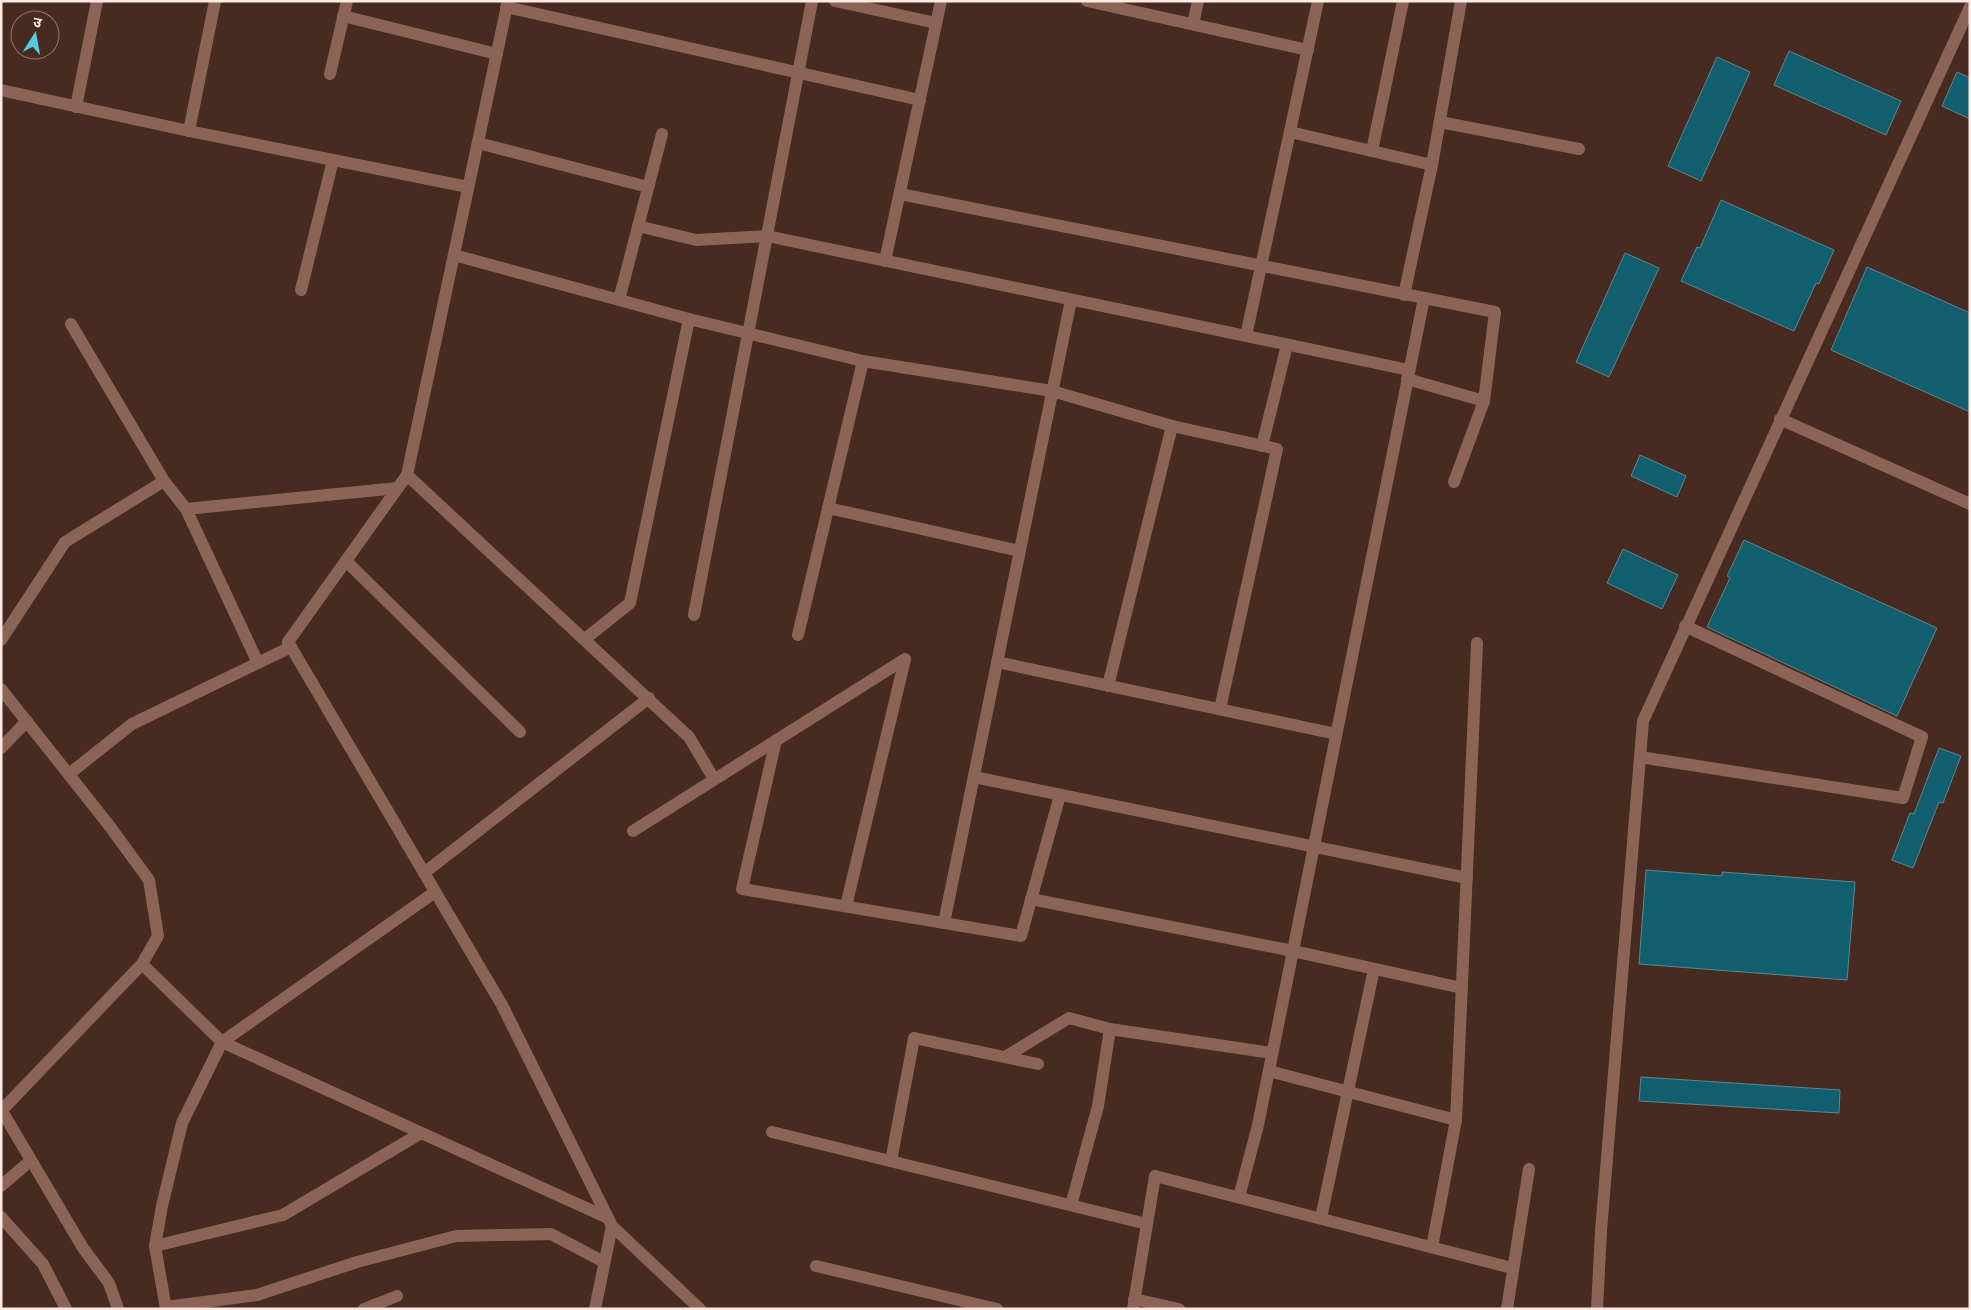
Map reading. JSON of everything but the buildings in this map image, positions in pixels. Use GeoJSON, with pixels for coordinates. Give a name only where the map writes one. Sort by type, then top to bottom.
{"type":"FeatureCollection","features":[{"type":"Feature","properties":{"kind":"street"},"geometry":{"type":"LineString","coordinates":[[76,106],[98,1]]}},
{"type":"Feature","properties":{"kind":"street"},"geometry":{"type":"LineString","coordinates":[[189,131],[215,1]]}},
{"type":"Feature","properties":{"kind":"street"},"geometry":{"type":"LineString","coordinates":[[330,74],[347,1]]}},
{"type":"Feature","properties":{"kind":"street"},"geometry":{"type":"LineString","coordinates":[[694,615],[812,1]]}},
{"type":"Feature","properties":{"kind":"street"},"geometry":{"type":"LineString","coordinates":[[836,1],[936,23]]}},
{"type":"Feature","properties":{"kind":"street"},"geometry":{"type":"LineString","coordinates":[[885,261],[941,1]]}},
{"type":"Feature","properties":{"kind":"street"},"geometry":{"type":"LineString","coordinates":[[1087,1],[1308,50]]}},
{"type":"Feature","properties":{"kind":"street"},"geometry":{"type":"LineString","coordinates":[[1192,24],[1198,1]]}},
{"type":"Feature","properties":{"kind":"street"},"geometry":{"type":"LineString","coordinates":[[1246,336],[1318,1]]}},
{"type":"Feature","properties":{"kind":"street"},"geometry":{"type":"LineString","coordinates":[[1372,151],[1403,1]]}},
{"type":"Feature","properties":{"kind":"street"},"geometry":{"type":"LineString","coordinates":[[1404,295],[1432,165],[1461,1]]}},
{"type":"Feature","properties":{"kind":"street"},"geometry":{"type":"LineString","coordinates":[[595,1309],[610,1222],[502,1005],[288,642],[407,475],[507,4],[920,100]]}},
{"type":"Feature","properties":{"kind":"street"},"geometry":{"type":"LineString","coordinates":[[1597,1309],[1603,1211],[1643,721],[1970,8]]}},
{"type":"Feature","properties":{"kind":"street"},"geometry":{"type":"LineString","coordinates":[[343,16],[497,54]]}},
{"type":"Feature","properties":{"kind":"street"},"geometry":{"type":"LineString","coordinates":[[1,90],[189,131],[468,187]]}},
{"type":"Feature","properties":{"kind":"street"},"geometry":{"type":"LineString","coordinates":[[1440,122],[1579,149]]}},
{"type":"Feature","properties":{"kind":"street"},"geometry":{"type":"LineString","coordinates":[[1290,132],[1432,165]]}},
{"type":"Feature","properties":{"kind":"street"},"geometry":{"type":"LineString","coordinates":[[619,300],[662,134]]}},
{"type":"Feature","properties":{"kind":"street"},"geometry":{"type":"LineString","coordinates":[[478,143],[648,187]]}},
{"type":"Feature","properties":{"kind":"street"},"geometry":{"type":"LineString","coordinates":[[301,290],[334,160]]}},
{"type":"Feature","properties":{"kind":"street"},"geometry":{"type":"LineString","coordinates":[[900,194],[1495,312],[1484,401],[1454,482]]}},
{"type":"Feature","properties":{"kind":"street"},"geometry":{"type":"LineString","coordinates":[[638,226],[696,240],[767,236],[1287,344],[1408,375],[1484,401]]}},
{"type":"Feature","properties":{"kind":"street"},"geometry":{"type":"LineString","coordinates":[[454,254],[689,319],[863,361],[1052,391],[1172,426],[1277,449],[1220,709]]}},
{"type":"Feature","properties":{"kind":"street"},"geometry":{"type":"LineString","coordinates":[[1239,1197],[1269,1071],[1424,298]]}},
{"type":"Feature","properties":{"kind":"street"},"geometry":{"type":"LineString","coordinates":[[944,923],[1071,300]]}},
{"type":"Feature","properties":{"kind":"street"},"geometry":{"type":"LineString","coordinates":[[585,639],[630,603],[689,319]]}},
{"type":"Feature","properties":{"kind":"street"},"geometry":{"type":"LineString","coordinates":[[71,324],[164,481],[186,509],[258,663]]}},
{"type":"Feature","properties":{"kind":"street"},"geometry":{"type":"LineString","coordinates":[[1262,446],[1287,344]]}},
{"type":"Feature","properties":{"kind":"street"},"geometry":{"type":"LineString","coordinates":[[798,635],[863,361]]}},
{"type":"Feature","properties":{"kind":"street"},"geometry":{"type":"LineString","coordinates":[[1780,419],[1970,504]]}},
{"type":"Feature","properties":{"kind":"street"},"geometry":{"type":"LineString","coordinates":[[1108,686],[1172,426]]}},
{"type":"Feature","properties":{"kind":"street"},"geometry":{"type":"LineString","coordinates":[[407,475],[689,737],[714,779]]}},
{"type":"Feature","properties":{"kind":"street"},"geometry":{"type":"LineString","coordinates":[[1,640],[65,542],[164,481]]}},
{"type":"Feature","properties":{"kind":"street"},"geometry":{"type":"LineString","coordinates":[[186,509],[398,488]]}},
{"type":"Feature","properties":{"kind":"street"},"geometry":{"type":"LineString","coordinates":[[828,508],[1020,551]]}},
{"type":"Feature","properties":{"kind":"street"},"geometry":{"type":"LineString","coordinates":[[346,561],[520,732]]}},
{"type":"Feature","properties":{"kind":"street"},"geometry":{"type":"LineString","coordinates":[[1640,757],[1903,798],[1922,737],[1685,626]]}},
{"type":"Feature","properties":{"kind":"street"},"geometry":{"type":"LineString","coordinates":[[1432,1247],[1456,1120],[1477,642]]}},
{"type":"Feature","properties":{"kind":"street"},"geometry":{"type":"LineString","coordinates":[[69,774],[132,724],[291,647]]}},
{"type":"Feature","properties":{"kind":"street"},"geometry":{"type":"LineString","coordinates":[[633,831],[905,659],[846,906]]}},
{"type":"Feature","properties":{"kind":"street"},"geometry":{"type":"LineString","coordinates":[[997,662],[1336,734]]}},
{"type":"Feature","properties":{"kind":"street"},"geometry":{"type":"LineString","coordinates":[[1,689],[69,774],[149,880],[158,936],[142,964],[2,1111],[83,1248],[109,1283],[118,1309]]}},
{"type":"Feature","properties":{"kind":"street"},"geometry":{"type":"LineString","coordinates":[[424,873],[649,698]]}},
{"type":"Feature","properties":{"kind":"street"},"geometry":{"type":"LineString","coordinates":[[1,748],[27,721]]}},
{"type":"Feature","properties":{"kind":"street"},"geometry":{"type":"LineString","coordinates":[[776,740],[742,889],[1021,936],[1060,795]]}},
{"type":"Feature","properties":{"kind":"street"},"geometry":{"type":"LineString","coordinates":[[974,777],[1467,878]]}},
{"type":"Feature","properties":{"kind":"street"},"geometry":{"type":"LineString","coordinates":[[435,892],[222,1042],[182,1124],[162,1206],[155,1246],[166,1308],[257,1295],[356,1262],[456,1236],[551,1234],[604,1262]]}},
{"type":"Feature","properties":{"kind":"street"},"geometry":{"type":"LineString","coordinates":[[1031,900],[1293,951],[1462,988]]}},
{"type":"Feature","properties":{"kind":"street"},"geometry":{"type":"LineString","coordinates":[[142,964],[222,1042],[610,1222],[700,1309]]}},
{"type":"Feature","properties":{"kind":"street"},"geometry":{"type":"LineString","coordinates":[[1321,1218],[1374,969]]}},
{"type":"Feature","properties":{"kind":"street"},"geometry":{"type":"LineString","coordinates":[[1005,1057],[1069,1018],[1110,1029],[1272,1053]]}},
{"type":"Feature","properties":{"kind":"street"},"geometry":{"type":"LineString","coordinates":[[1071,1205],[1098,1106],[1110,1029]]}},
{"type":"Feature","properties":{"kind":"street"},"geometry":{"type":"LineString","coordinates":[[892,1161],[914,1038],[1038,1064]]}},
{"type":"Feature","properties":{"kind":"street"},"geometry":{"type":"LineString","coordinates":[[1269,1071],[1456,1120]]}},
{"type":"Feature","properties":{"kind":"street"},"geometry":{"type":"LineString","coordinates":[[772,1132],[1147,1224]]}},
{"type":"Feature","properties":{"kind":"street"},"geometry":{"type":"LineString","coordinates":[[155,1246],[283,1215],[421,1133]]}},
{"type":"Feature","properties":{"kind":"street"},"geometry":{"type":"LineString","coordinates":[[1,1186],[30,1160]]}},
{"type":"Feature","properties":{"kind":"street"},"geometry":{"type":"LineString","coordinates":[[1507,1309],[1529,1169]]}},
{"type":"Feature","properties":{"kind":"street"},"geometry":{"type":"LineString","coordinates":[[1180,1309],[1134,1304],[1155,1176],[1512,1268]]}},
{"type":"Feature","properties":{"kind":"street"},"geometry":{"type":"LineString","coordinates":[[1,1217],[43,1264],[66,1309]]}},
{"type":"Feature","properties":{"kind":"street"},"geometry":{"type":"LineString","coordinates":[[816,1266],[997,1309]]}},
{"type":"Feature","properties":{"kind":"street"},"geometry":{"type":"LineString","coordinates":[[364,1309],[396,1296]]}}]}
